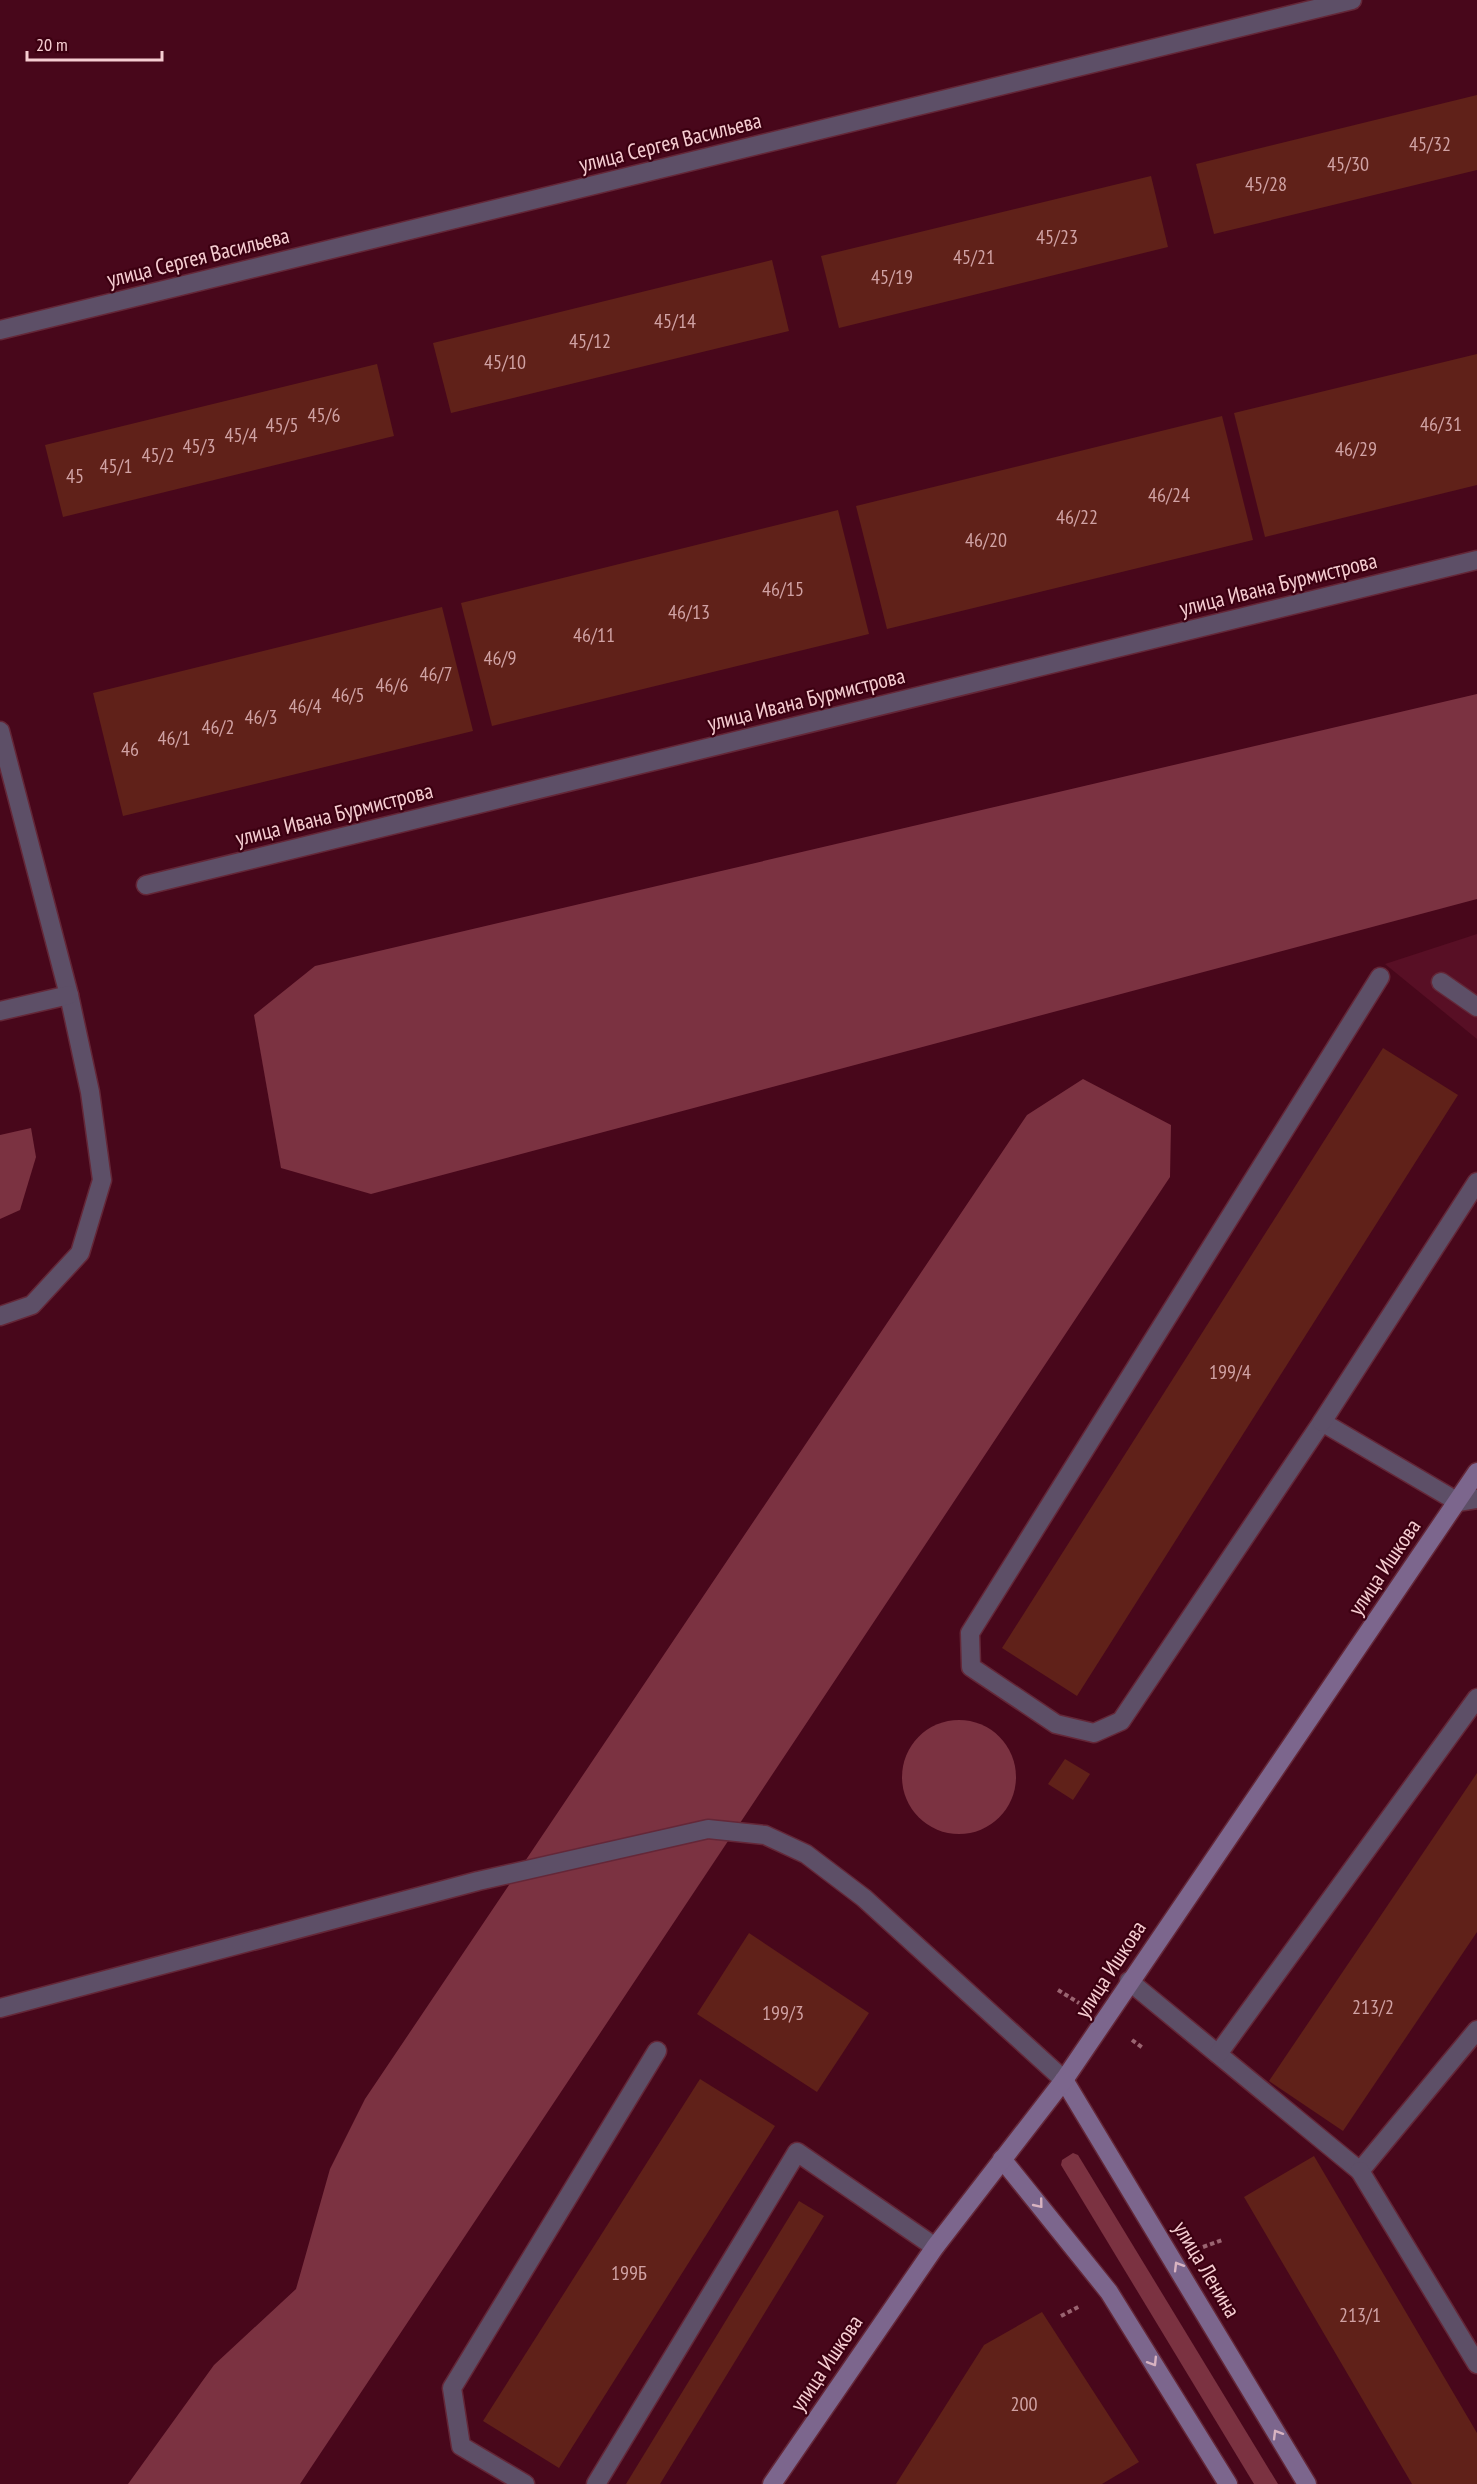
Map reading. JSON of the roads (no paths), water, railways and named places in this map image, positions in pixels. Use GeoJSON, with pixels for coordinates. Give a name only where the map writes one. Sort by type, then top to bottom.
{"type":"FeatureCollection","features":[{"type":"Feature","properties":{"kind":"street","name":"улица Сергея Васильева"},"geometry":{"type":"LineString","coordinates":[[0,330],[1352,0]]}},
{"type":"Feature","properties":{"kind":"street","name":"улица Ивана Бурмистрова"},"geometry":{"type":"LineString","coordinates":[[146,885],[1477,560]]}},
{"type":"Feature","properties":{"kind":"street"},"geometry":{"type":"LineString","coordinates":[[0,731],[69,994],[90,1092],[102,1180],[80,1253],[32,1305],[0,1316]]}},
{"type":"Feature","properties":{"kind":"street"},"geometry":{"type":"LineString","coordinates":[[1380,977],[970,1633],[971,1667],[1056,1724],[1094,1733],[1121,1721],[1322,1422],[1477,1182]]}},
{"type":"Feature","properties":{"kind":"street"},"geometry":{"type":"LineString","coordinates":[[1441,982],[1477,1007]]}},
{"type":"Feature","properties":{"kind":"street"},"geometry":{"type":"LineString","coordinates":[[0,1011],[69,994]]}},
{"type":"Feature","properties":{"kind":"street"},"geometry":{"type":"LineString","coordinates":[[1322,1422],[1458,1502],[1477,1499]]}},
{"type":"Feature","properties":{"kind":"street","name":"улица Ишкова"},"geometry":{"type":"LineString","coordinates":[[772,2484],[935,2247],[1064,2080],[1129,1981],[1477,1472]]}},
{"type":"Feature","properties":{"kind":"street"},"geometry":{"type":"LineString","coordinates":[[1218,2054],[1477,1698]]}},
{"type":"Feature","properties":{"kind":"street"},"geometry":{"type":"LineString","coordinates":[[0,2008],[478,1881],[708,1829],[765,1834],[806,1854],[864,1898],[1064,2080]]}},
{"type":"Feature","properties":{"kind":"street"},"geometry":{"type":"LineString","coordinates":[[1129,1981],[1360,2171],[1477,2364]]}},
{"type":"Feature","properties":{"kind":"street"},"geometry":{"type":"LineString","coordinates":[[1360,2171],[1477,2030]]}},
{"type":"Feature","properties":{"kind":"street"},"geometry":{"type":"LineString","coordinates":[[525,2484],[461,2446],[452,2388],[657,2051]]}},
{"type":"Feature","properties":{"kind":"street","name":"улица Ленина"},"geometry":{"type":"LineString","coordinates":[[1064,2080],[1307,2484]]}},
{"type":"Feature","properties":{"kind":"street"},"geometry":{"type":"LineString","coordinates":[[596,2484],[797,2152],[935,2247]]}},
{"type":"Feature","properties":{"kind":"street"},"geometry":{"type":"LineString","coordinates":[[1002,2159],[1109,2292],[1228,2484]]}}]}
